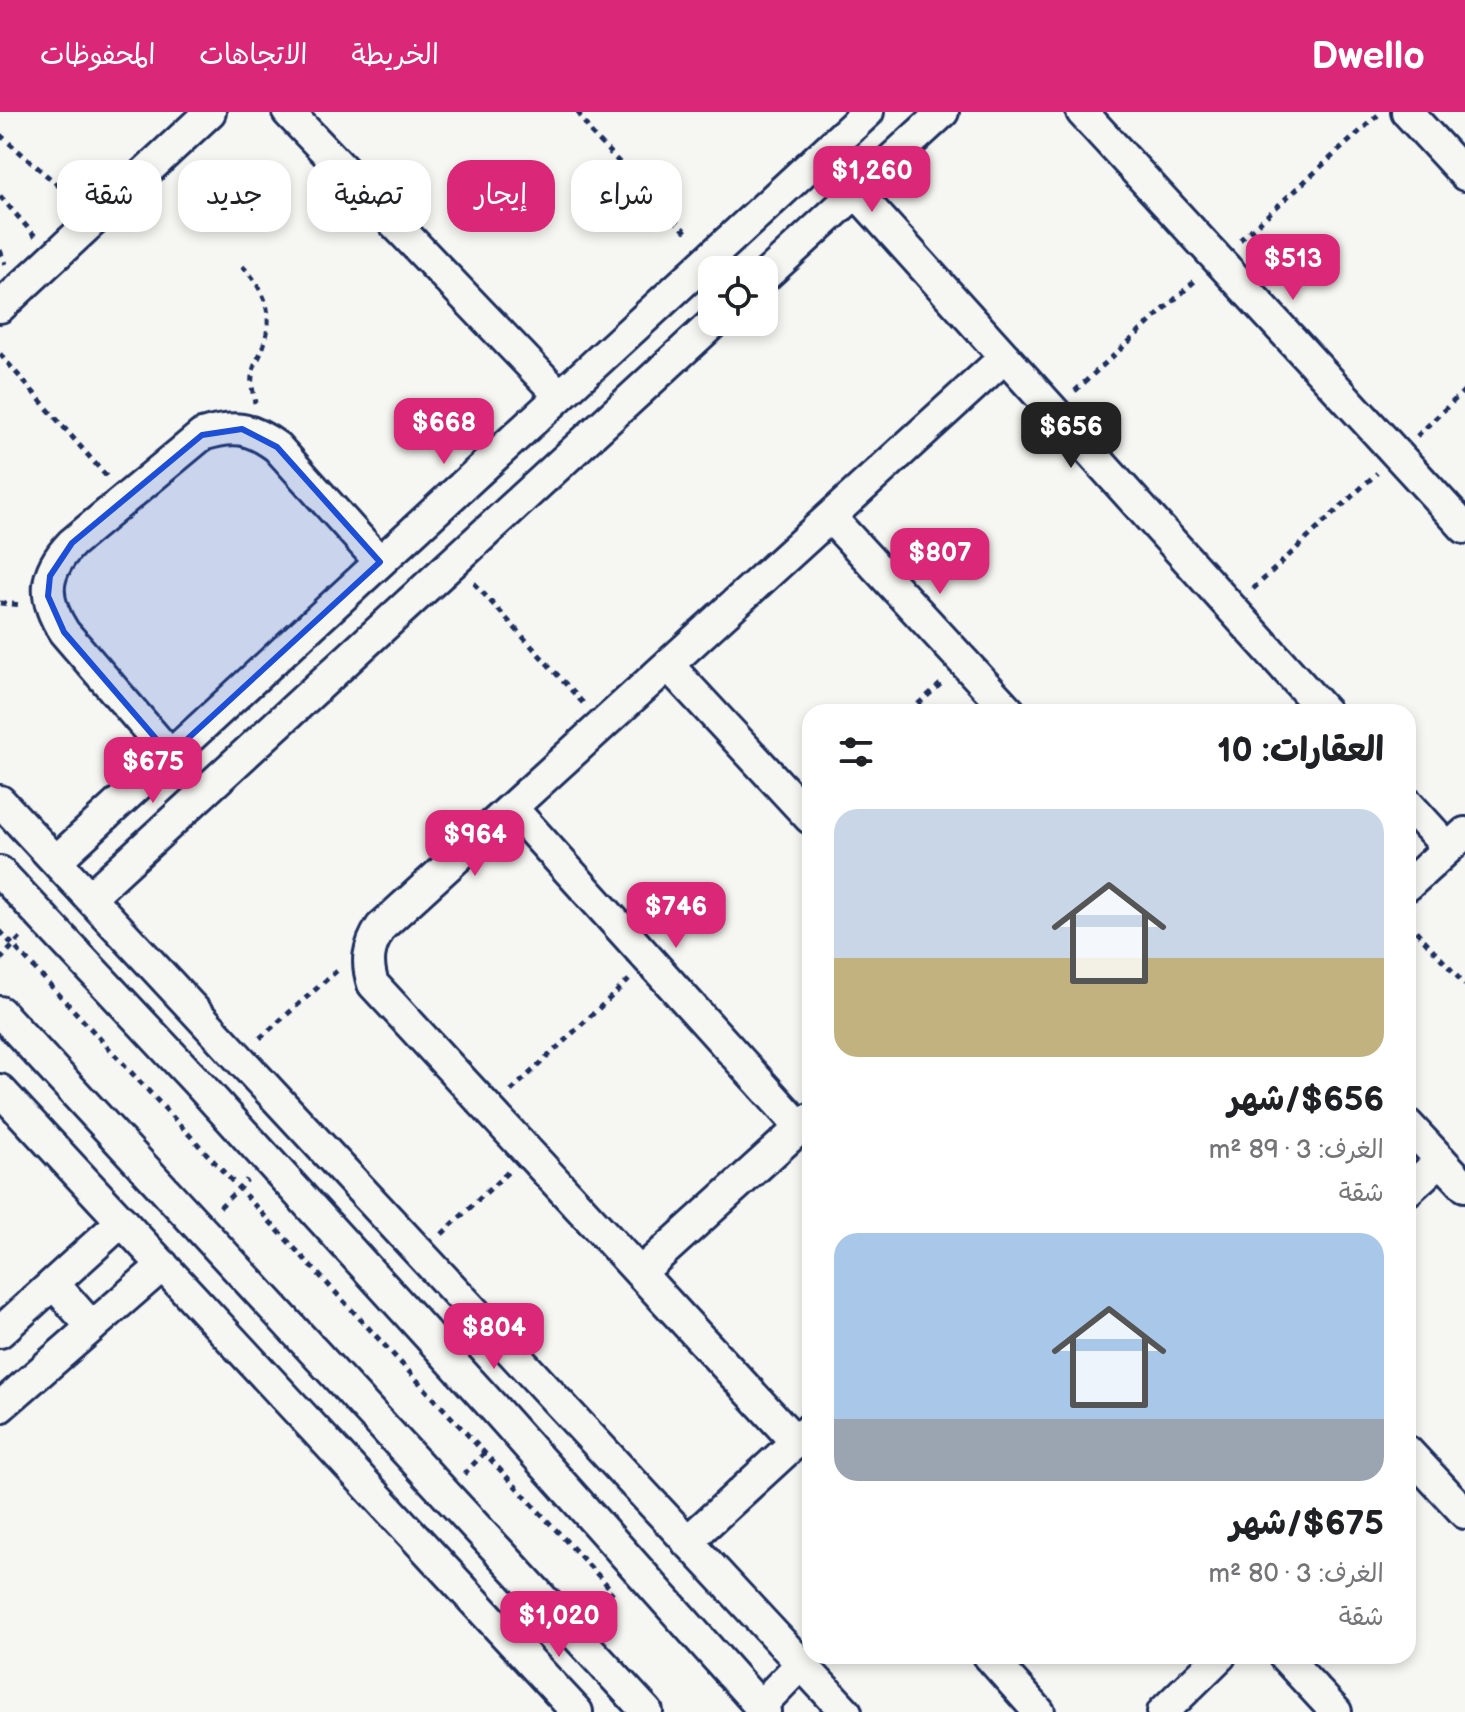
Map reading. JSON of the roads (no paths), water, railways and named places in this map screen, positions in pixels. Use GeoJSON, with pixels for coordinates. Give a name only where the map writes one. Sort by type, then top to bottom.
{"type":"FeatureCollection","features":[{"type":"Feature","properties":{"kind":"street"},"geometry":{"type":"LineString","coordinates":[[0,307],[210,112]]}},
{"type":"Feature","properties":{"kind":"street"},"geometry":{"type":"LineString","coordinates":[[288,112],[560,396]]}},
{"type":"Feature","properties":{"kind":"street"},"geometry":{"type":"LineString","coordinates":[[56,861],[868,112]]}},
{"type":"Feature","properties":{"kind":"street"},"geometry":{"type":"LineString","coordinates":[[778,264],[943,112]]}},
{"type":"Feature","properties":{"kind":"street"},"geometry":{"type":"LineString","coordinates":[[1082,112],[1465,528]]}},
{"type":"Feature","properties":{"kind":"street"},"geometry":{"type":"LineString","coordinates":[[1407,112],[1465,175]]}},
{"type":"Feature","properties":{"kind":"street"},"geometry":{"type":"LineString","coordinates":[[856,192],[1318,704]]}},
{"type":"Feature","properties":{"kind":"street"},"geometry":{"type":"LineString","coordinates":[[686,280],[698,293]]}},
{"type":"Feature","properties":{"kind":"street"},"geometry":{"type":"LineString","coordinates":[[90,897],[699,336]]}},
{"type":"Feature","properties":{"kind":"street"},"geometry":{"type":"LineString","coordinates":[[802,1435],[640,1273],[373,984],[368,970],[368,954],[381,927],[1005,357]]}},
{"type":"Feature","properties":{"kind":"street"},"geometry":{"type":"LineString","coordinates":[[170,755],[64,632],[53,615],[48,596],[50,576],[58,557],[202,435],[221,429],[242,429],[261,435],[277,447],[380,562]]}},
{"type":"Feature","properties":{"kind":"street"},"geometry":{"type":"LineString","coordinates":[[830,517],[1003,704]]}},
{"type":"Feature","properties":{"kind":"street"},"geometry":{"type":"LineString","coordinates":[[668,665],[802,809]]}},
{"type":"Feature","properties":{"kind":"street"},"geometry":{"type":"LineString","coordinates":[[0,801],[846,1712]]}},
{"type":"Feature","properties":{"kind":"street"},"geometry":{"type":"LineString","coordinates":[[116,805],[150,842]]}},
{"type":"Feature","properties":{"kind":"street"},"geometry":{"type":"LineString","coordinates":[[512,808],[650,961],[802,1121]]}},
{"type":"Feature","properties":{"kind":"street"},"geometry":{"type":"LineString","coordinates":[[1416,810],[1457,841],[1416,878]]}},
{"type":"Feature","properties":{"kind":"street"},"geometry":{"type":"LineString","coordinates":[[0,872],[502,1416],[762,1709],[801,1664]]}},
{"type":"Feature","properties":{"kind":"street"},"geometry":{"type":"LineString","coordinates":[[0,1012],[647,1712]]}},
{"type":"Feature","properties":{"kind":"street"},"geometry":{"type":"LineString","coordinates":[[0,1090],[570,1704],[596,1657]]}},
{"type":"Feature","properties":{"kind":"street"},"geometry":{"type":"LineString","coordinates":[[640,1273],[802,1127]]}},
{"type":"Feature","properties":{"kind":"street"},"geometry":{"type":"LineString","coordinates":[[1416,1133],[1465,1186]]}},
{"type":"Feature","properties":{"kind":"street"},"geometry":{"type":"LineString","coordinates":[[1416,1183],[1441,1160]]}},
{"type":"Feature","properties":{"kind":"street"},"geometry":{"type":"LineString","coordinates":[[0,1332],[122,1221]]}},
{"type":"Feature","properties":{"kind":"street"},"geometry":{"type":"LineString","coordinates":[[0,1407],[163,1265]]}},
{"type":"Feature","properties":{"kind":"street"},"geometry":{"type":"LineString","coordinates":[[54,1284],[92,1327]]}},
{"type":"Feature","properties":{"kind":"street"},"geometry":{"type":"LineString","coordinates":[[502,1416],[530,1372]]}},
{"type":"Feature","properties":{"kind":"street"},"geometry":{"type":"LineString","coordinates":[[687,1542],[802,1437]]}},
{"type":"Feature","properties":{"kind":"street"},"geometry":{"type":"LineString","coordinates":[[1416,1468],[1465,1513]]}},
{"type":"Feature","properties":{"kind":"street"},"geometry":{"type":"LineString","coordinates":[[994,1664],[1039,1712]]}},
{"type":"Feature","properties":{"kind":"street"},"geometry":{"type":"LineString","coordinates":[[1163,1712],[1212,1664]]}},
{"type":"Feature","properties":{"kind":"street"},"geometry":{"type":"LineString","coordinates":[[1291,1664],[1336,1712]]}}]}
